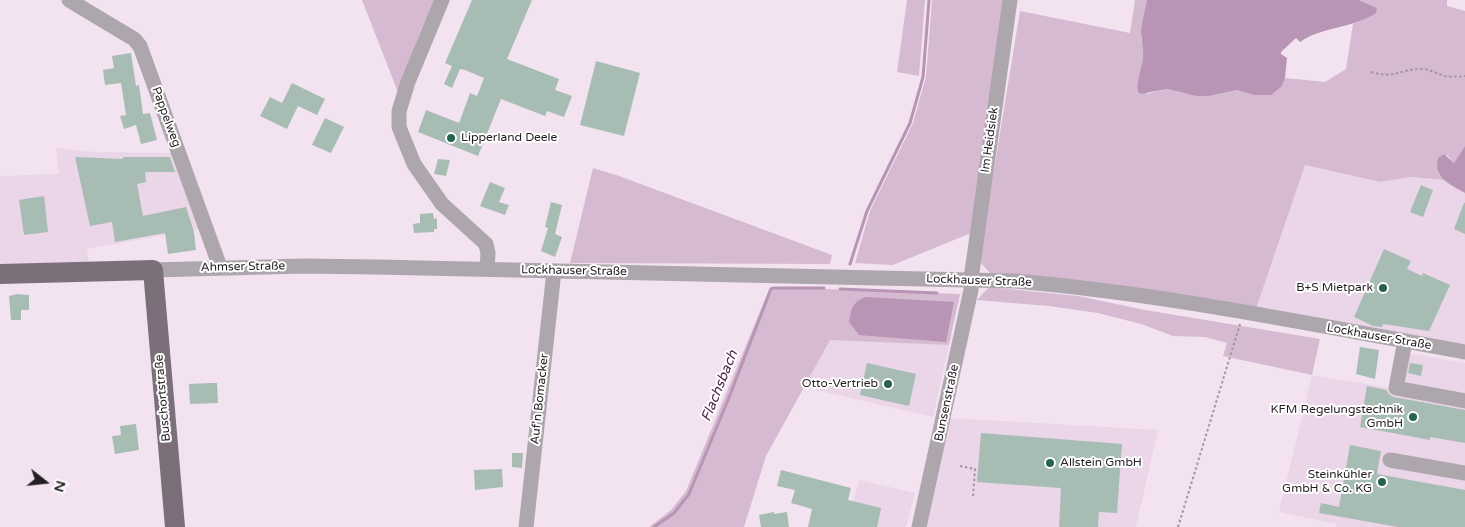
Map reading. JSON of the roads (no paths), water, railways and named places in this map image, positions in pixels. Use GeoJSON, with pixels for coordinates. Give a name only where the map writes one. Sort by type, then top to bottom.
{"type":"FeatureCollection","features":[{"type":"Feature","properties":{"kind":"main road","name":"Ahmser Straße"},"geometry":{"type":"LineString","coordinates":[[0,274],[153,270]]}},
{"type":"Feature","properties":{"kind":"main road","name":"Buschortstraße"},"geometry":{"type":"LineString","coordinates":[[153,270],[175,527]]}},
{"type":"Feature","properties":{"kind":"street","name":"Pappelweg"},"geometry":{"type":"LineString","coordinates":[[69,0],[134,39],[140,46],[220,268]]}},
{"type":"Feature","properties":{"kind":"street"},"geometry":{"type":"LineString","coordinates":[[442,0],[408,82],[399,111],[400,127],[414,164],[442,204],[486,244],[488,254],[487,269]]}},
{"type":"Feature","properties":{"kind":"street","name":"Im Heidsiek"},"geometry":{"type":"LineString","coordinates":[[971,279],[1010,0]]}},
{"type":"Feature","properties":{"kind":"street","name":"Ahmser Straße"},"geometry":{"type":"LineString","coordinates":[[153,270],[303,266],[487,269]]}},
{"type":"Feature","properties":{"kind":"street","name":"Lockhauser Straße"},"geometry":{"type":"LineString","coordinates":[[487,269],[1015,281],[1109,290],[1465,352]]}},
{"type":"Feature","properties":{"kind":"street","name":"Auf'n Bomacker"},"geometry":{"type":"LineString","coordinates":[[526,527],[554,271]]}},
{"type":"Feature","properties":{"kind":"street","name":"Bunsenstraße"},"geometry":{"type":"LineString","coordinates":[[919,527],[961,338],[971,290],[971,279]]}},
{"type":"Feature","properties":{"kind":"street"},"geometry":{"type":"LineString","coordinates":[[1405,341],[1396,388],[1465,401]]}},
{"type":"Feature","properties":{"kind":"street"},"geometry":{"type":"LineString","coordinates":[[1390,460],[1465,473]]}},
{"type":"Feature","properties":{"kind":"waterway","name":"Flachsbach"},"geometry":{"type":"LineString","coordinates":[[850,264],[867,211],[910,123],[923,77],[929,0]]}},
{"type":"Feature","properties":{"kind":"waterway","name":"Flachsbach"},"geometry":{"type":"LineString","coordinates":[[654,527],[674,513],[689,494],[771,289],[824,288]]}},
{"type":"Feature","properties":{"kind":"waterway"},"geometry":{"type":"LineString","coordinates":[[840,289],[937,293]]}},
{"type":"Feature","properties":{"kind":"place","name":"Lipperland Deele"},"geometry":{"type":"Point","coordinates":[451,138]}},
{"type":"Feature","properties":{"kind":"place","name":"B+S Mietpark"},"geometry":{"type":"Point","coordinates":[1383,288]}},
{"type":"Feature","properties":{"kind":"place","name":"Otto-Vertrieb"},"geometry":{"type":"Point","coordinates":[888,384]}},
{"type":"Feature","properties":{"kind":"place","name":"KFM Regelungstechnik GmbH"},"geometry":{"type":"Point","coordinates":[1413,417]}},
{"type":"Feature","properties":{"kind":"place","name":"Allstein GmbH"},"geometry":{"type":"Point","coordinates":[1050,463]}},
{"type":"Feature","properties":{"kind":"place","name":"Steinkühler GmbH & Co. KG"},"geometry":{"type":"Point","coordinates":[1382,482]}}]}
